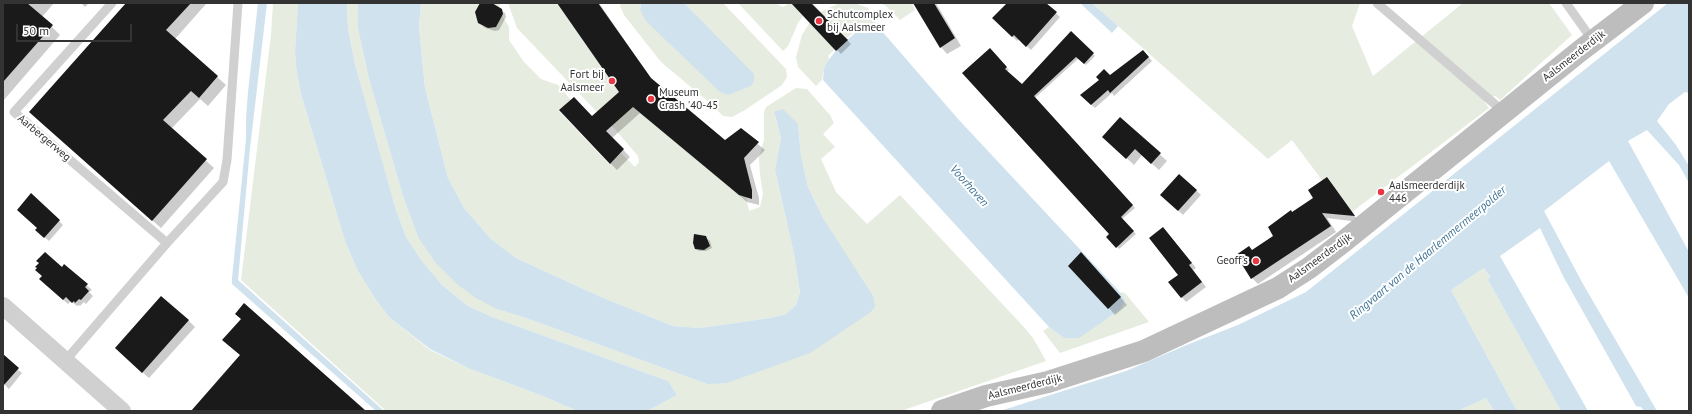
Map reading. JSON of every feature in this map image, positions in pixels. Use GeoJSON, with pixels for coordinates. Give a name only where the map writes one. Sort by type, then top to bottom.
{"type":"FeatureCollection","features":[{"type":"Feature","properties":{"kind":"street","name":"Aalsmeerderdijk"},"geometry":{"type":"LineString","coordinates":[[942,411],[986,396],[1048,382],[1144,350],[1278,288],[1309,268],[1343,242],[1593,41],[1643,3]]}},
{"type":"Feature","properties":{"kind":"street"},"geometry":{"type":"LineString","coordinates":[[3,306],[122,411]]}},
{"type":"Feature","properties":{"kind":"lane","name":"Aarbergerweg"},"geometry":{"type":"LineString","coordinates":[[112,3],[14,112],[167,243]]}},
{"type":"Feature","properties":{"kind":"lane"},"geometry":{"type":"LineString","coordinates":[[65,361],[167,243],[223,182],[227,160],[238,3]]}},
{"type":"Feature","properties":{"kind":"lane"},"geometry":{"type":"LineString","coordinates":[[1377,3],[1504,112]]}},
{"type":"Feature","properties":{"kind":"lane"},"geometry":{"type":"LineString","coordinates":[[1566,3],[1593,41]]}},
{"type":"Feature","properties":{"kind":"shaded area"},"geometry":{"type":"Polygon","coordinates":[[[273,3],[298,3],[295,51],[296,67],[301,94],[345,241],[358,271],[376,300],[390,318],[430,350],[468,368],[543,396],[577,411],[386,411],[241,280],[271,35],[273,3]]]}},
{"type":"Feature","properties":{"kind":"shaded area"},"geometry":{"type":"Polygon","coordinates":[[[347,3],[358,3],[358,29],[369,79],[403,196],[418,237],[497,309],[529,319],[707,384],[863,280],[823,218],[808,187],[801,156],[798,124],[774,113],[781,138],[775,170],[794,254],[800,292],[796,305],[786,314],[770,318],[700,328],[673,326],[601,297],[516,258],[491,239],[464,208],[448,178],[425,88],[419,27],[421,3],[500,3],[496,26],[498,26],[497,24],[502,15],[509,27],[509,40],[524,62],[541,79],[558,85],[571,100],[559,111],[609,164],[621,153],[635,167],[639,162],[638,156],[611,126],[633,107],[739,195],[746,196],[749,211],[760,207],[763,194],[759,157],[764,140],[764,112],[766,107],[796,88],[807,89],[830,115],[834,123],[823,134],[835,147],[821,159],[836,192],[867,224],[900,195],[1022,325],[1033,338],[1046,361],[901,411],[647,411],[677,395],[668,381],[492,317],[468,306],[442,285],[422,261],[406,237],[396,210],[355,64],[348,29],[347,3]]]}},
{"type":"Feature","properties":{"kind":"shaded area"},"geometry":{"type":"Polygon","coordinates":[[[508,3],[557,3],[619,92],[597,112],[517,28],[508,3]]]}},
{"type":"Feature","properties":{"kind":"shaded area"},"geometry":{"type":"Polygon","coordinates":[[[621,3],[641,3],[640,10],[699,19],[684,3],[723,3],[786,69],[787,77],[782,85],[745,110],[732,117],[723,116],[710,103],[661,62],[624,15],[620,6],[621,3]]]}},
{"type":"Feature","properties":{"kind":"shaded area"},"geometry":{"type":"Polygon","coordinates":[[[738,3],[775,3],[783,7],[788,4],[793,4],[803,16],[798,23],[788,46],[783,51],[738,3]]]}},
{"type":"Feature","properties":{"kind":"shaded area"},"geometry":{"type":"Polygon","coordinates":[[[840,3],[854,3],[868,8],[879,29],[871,28],[865,31],[854,32],[847,38],[820,12],[840,3]]]}},
{"type":"Feature","properties":{"kind":"shaded area"},"geometry":{"type":"Polygon","coordinates":[[[880,3],[912,3],[915,10],[900,20],[886,6],[880,3]]]}},
{"type":"Feature","properties":{"kind":"shaded area"},"geometry":{"type":"Polygon","coordinates":[[[1092,3],[1360,3],[1352,26],[1373,76],[1463,3],[1549,3],[1572,35],[1500,100],[1495,96],[1483,99],[1489,108],[1348,215],[1292,140],[1268,159],[1092,3]]]}},
{"type":"Feature","properties":{"kind":"shaded area"},"geometry":{"type":"Polygon","coordinates":[[[810,22],[835,49],[828,56],[829,58],[824,69],[822,80],[816,86],[798,67],[796,57],[802,35],[810,22]]]}},
{"type":"Feature","properties":{"kind":"shaded area"},"geometry":{"type":"Polygon","coordinates":[[[1484,268],[1490,278],[1488,280],[1561,411],[1517,411],[1451,290],[1484,268]]]}},
{"type":"Feature","properties":{"kind":"shaded area"},"geometry":{"type":"Polygon","coordinates":[[[1118,292],[1125,293],[1149,322],[1060,353],[1043,331],[1049,327],[1064,338],[1108,318],[1121,309],[1125,300],[1118,292]]]}},
{"type":"Feature","properties":{"kind":"shaded area"},"geometry":{"type":"Polygon","coordinates":[[[1486,398],[1494,411],[1460,410],[1486,398]]]}},
{"type":"Feature","properties":{"kind":"water"},"geometry":{"type":"Polygon","coordinates":[[[258,3],[267,3],[250,148],[238,280],[384,411],[376,411],[232,284],[246,139],[248,92],[258,3]]]}},
{"type":"Feature","properties":{"kind":"water"},"geometry":{"type":"Polygon","coordinates":[[[298,3],[347,3],[348,29],[355,64],[396,210],[406,237],[422,261],[442,285],[468,306],[492,317],[668,381],[677,395],[647,411],[577,411],[543,396],[468,368],[430,349],[390,318],[376,300],[358,271],[345,241],[301,94],[296,67],[295,51],[298,3]]]}},
{"type":"Feature","properties":{"kind":"water"},"geometry":{"type":"Polygon","coordinates":[[[358,3],[421,3],[419,27],[425,88],[448,178],[464,208],[491,239],[516,258],[601,297],[673,326],[700,328],[770,318],[786,314],[796,305],[800,292],[794,254],[775,170],[781,138],[774,112],[783,109],[798,124],[801,156],[808,187],[823,218],[873,296],[875,306],[871,312],[810,353],[727,383],[707,384],[529,319],[497,309],[476,298],[457,284],[436,263],[418,237],[403,196],[369,79],[358,29],[358,3]]]}},
{"type":"Feature","properties":{"kind":"water"},"geometry":{"type":"Polygon","coordinates":[[[641,3],[684,3],[754,74],[754,81],[751,86],[728,95],[720,92],[646,21],[640,10],[641,3]]]}},
{"type":"Feature","properties":{"kind":"water"},"geometry":{"type":"Polygon","coordinates":[[[1080,3],[1092,3],[1118,26],[1112,33],[1080,3]]]}},
{"type":"Feature","properties":{"kind":"water","name":"Ringvaart van de Haarlemmermeerpolder"},"geometry":{"type":"Polygon","coordinates":[[[1668,3],[1689,3],[1689,93],[1685,92],[1669,104],[1657,121],[1676,145],[1689,166],[1689,183],[1679,165],[1647,130],[1628,141],[1689,252],[1689,298],[1609,161],[1544,211],[1583,284],[1657,411],[1644,411],[1641,407],[1636,406],[1563,276],[1540,228],[1500,256],[1588,411],[1561,411],[1488,280],[1490,277],[1484,268],[1451,290],[1517,411],[1494,411],[1486,398],[1460,410],[1461,411],[1000,411],[1126,371],[1238,325],[1306,292],[1668,3]]]}},
{"type":"Feature","properties":{"kind":"water","name":"Voorhaven"},"geometry":{"type":"Polygon","coordinates":[[[872,28],[880,29],[959,120],[1118,290],[1125,300],[1121,309],[1079,338],[1064,338],[1049,327],[823,80],[824,69],[827,62],[838,48],[855,33],[872,28]]]}},
{"type":"Feature","properties":{"kind":"building"},"geometry":{"type":"Polygon","coordinates":[[[3,3],[27,3],[53,25],[3,82],[3,3]]]}},
{"type":"Feature","properties":{"kind":"building"},"geometry":{"type":"Polygon","coordinates":[[[126,3],[191,3],[166,30],[218,76],[199,98],[191,91],[163,120],[207,159],[152,221],[29,112],[126,3]]]}},
{"type":"Feature","properties":{"kind":"building"},"geometry":{"type":"Polygon","coordinates":[[[480,3],[492,3],[502,9],[503,14],[496,27],[488,28],[478,23],[475,12],[480,3]]]}},
{"type":"Feature","properties":{"kind":"building"},"geometry":{"type":"Polygon","coordinates":[[[557,3],[598,3],[651,78],[725,140],[741,128],[759,142],[744,158],[752,190],[752,199],[739,195],[633,107],[606,131],[624,149],[610,164],[559,110],[574,97],[592,116],[619,92],[557,3]]]}},
{"type":"Feature","properties":{"kind":"building","name":"Schutcomplex bij Aalsmeer"},"geometry":{"type":"Polygon","coordinates":[[[791,3],[811,3],[848,40],[836,51],[791,3]]]}},
{"type":"Feature","properties":{"kind":"building"},"geometry":{"type":"Polygon","coordinates":[[[913,3],[934,3],[955,38],[940,48],[913,3]]]}},
{"type":"Feature","properties":{"kind":"building"},"geometry":{"type":"Polygon","coordinates":[[[1007,3],[1046,3],[1057,12],[1026,47],[1014,35],[1012,37],[992,18],[1007,3]]]}},
{"type":"Feature","properties":{"kind":"building"},"geometry":{"type":"Polygon","coordinates":[[[1071,31],[1094,53],[1084,64],[1076,57],[1034,96],[1133,205],[1121,217],[1134,231],[1116,248],[1106,237],[1109,234],[962,73],[990,48],[1007,67],[1005,69],[1022,84],[1071,31]]]}},
{"type":"Feature","properties":{"kind":"building"},"geometry":{"type":"Polygon","coordinates":[[[1143,50],[1149,57],[1110,93],[1108,90],[1091,105],[1080,95],[1099,80],[1096,77],[1104,69],[1110,75],[1143,50]]]}},
{"type":"Feature","properties":{"kind":"building"},"geometry":{"type":"Polygon","coordinates":[[[1120,117],[1161,153],[1151,164],[1135,149],[1126,159],[1102,137],[1120,117]]]}},
{"type":"Feature","properties":{"kind":"building"},"geometry":{"type":"Polygon","coordinates":[[[1179,174],[1197,190],[1178,211],[1160,195],[1179,174]]]}},
{"type":"Feature","properties":{"kind":"building"},"geometry":{"type":"Polygon","coordinates":[[[1327,177],[1355,216],[1322,213],[1331,226],[1251,279],[1236,255],[1249,246],[1252,250],[1273,236],[1268,227],[1291,210],[1292,212],[1313,198],[1308,190],[1327,177]]]}},
{"type":"Feature","properties":{"kind":"building"},"geometry":{"type":"Polygon","coordinates":[[[31,193],[60,220],[44,238],[35,230],[37,228],[17,210],[31,193]]]}},
{"type":"Feature","properties":{"kind":"building"},"geometry":{"type":"Polygon","coordinates":[[[1163,227],[1192,263],[1189,265],[1202,282],[1181,298],[1168,282],[1178,275],[1149,238],[1163,227]]]}},
{"type":"Feature","properties":{"kind":"building"},"geometry":{"type":"Polygon","coordinates":[[[694,234],[706,236],[710,246],[704,250],[695,249],[693,243],[694,234]]]}},
{"type":"Feature","properties":{"kind":"building"},"geometry":{"type":"Polygon","coordinates":[[[45,252],[62,267],[64,264],[88,284],[85,287],[89,291],[81,300],[79,299],[75,303],[74,301],[72,303],[66,297],[63,300],[39,279],[42,276],[35,270],[37,268],[35,267],[39,263],[36,261],[45,252]]]}},
{"type":"Feature","properties":{"kind":"building"},"geometry":{"type":"Polygon","coordinates":[[[1081,252],[1121,297],[1108,309],[1068,266],[1081,252]]]}},
{"type":"Feature","properties":{"kind":"building"},"geometry":{"type":"Polygon","coordinates":[[[161,296],[189,320],[142,373],[115,348],[161,296]]]}},
{"type":"Feature","properties":{"kind":"building"},"geometry":{"type":"Polygon","coordinates":[[[244,303],[366,411],[191,411],[240,355],[222,340],[241,319],[235,314],[244,303]]]}},
{"type":"Feature","properties":{"kind":"building"},"geometry":{"type":"Polygon","coordinates":[[[3,354],[19,368],[3,386],[3,354]]]}},
{"type":"Feature","properties":{"kind":"place","name":"Schutcomplex bij Aalsmeer"},"geometry":{"type":"Point","coordinates":[819,21]}},
{"type":"Feature","properties":{"kind":"place","name":"Fort bij Aalsmeer"},"geometry":{"type":"Point","coordinates":[612,81]}},
{"type":"Feature","properties":{"kind":"place","name":"Museum Crash '40-45"},"geometry":{"type":"Point","coordinates":[651,99]}},
{"type":"Feature","properties":{"kind":"place","name":"Aalsmeerderdijk 446"},"geometry":{"type":"Point","coordinates":[1381,192]}},
{"type":"Feature","properties":{"kind":"place","name":"Geoff's"},"geometry":{"type":"Point","coordinates":[1256,261]}}]}
